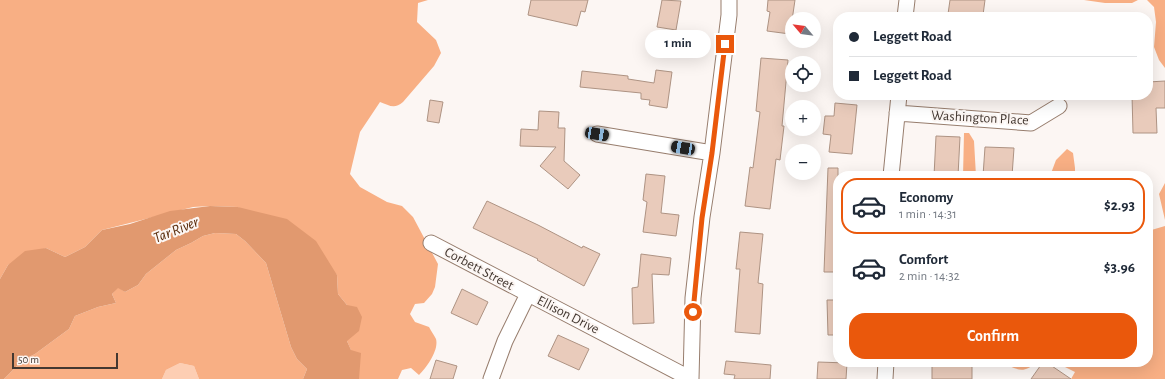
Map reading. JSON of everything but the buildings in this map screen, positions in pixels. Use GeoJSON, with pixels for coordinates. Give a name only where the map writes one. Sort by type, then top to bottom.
{"type":"FeatureCollection","features":[{"type":"Feature","properties":{"kind":"street"},"geometry":{"type":"LineString","coordinates":[[691,379],[694,298],[702,218],[712,153],[729,15],[729,0]]}},
{"type":"Feature","properties":{"kind":"street"},"geometry":{"type":"LineString","coordinates":[[906,12],[907,0]]}},
{"type":"Feature","properties":{"kind":"street"},"geometry":{"type":"LineString","coordinates":[[891,171],[898,100]]}},
{"type":"Feature","properties":{"kind":"street","name":"Washington Place"},"geometry":{"type":"LineString","coordinates":[[897,113],[1031,123],[1059,106]]}},
{"type":"Feature","properties":{"kind":"street"},"geometry":{"type":"LineString","coordinates":[[597,134],[712,153]]}},
{"type":"Feature","properties":{"kind":"street","name":"Corbett Street"},"geometry":{"type":"LineString","coordinates":[[431,243],[528,294]]}},
{"type":"Feature","properties":{"kind":"street","name":"Ellison Drive"},"geometry":{"type":"LineString","coordinates":[[491,379],[505,341],[528,294],[691,379]]}},
{"type":"Feature","properties":{"kind":"street"},"geometry":{"type":"LineString","coordinates":[[885,379],[886,367]]}},
{"type":"Feature","properties":{"kind":"shaded area"},"geometry":{"type":"Polygon","coordinates":[[[0,0],[428,0],[418,3],[417,22],[436,40],[441,53],[434,66],[403,102],[397,106],[394,106],[380,102],[360,132],[350,174],[360,187],[387,202],[402,206],[413,217],[438,264],[435,287],[432,294],[424,303],[415,304],[410,314],[415,322],[429,327],[436,339],[436,348],[434,353],[422,372],[419,375],[411,368],[402,370],[398,379],[359,379],[359,369],[347,341],[347,305],[338,294],[337,275],[238,207],[193,207],[102,230],[85,247],[65,257],[46,248],[8,265],[0,279],[0,0]]]}},
{"type":"Feature","properties":{"kind":"shaded area"},"geometry":{"type":"Polygon","coordinates":[[[1084,0],[1138,0],[1132,3],[1105,3],[1084,0]]]}},
{"type":"Feature","properties":{"kind":"shaded area"},"geometry":{"type":"Polygon","coordinates":[[[1147,0],[1165,0],[1165,68],[1159,60],[1154,47],[1156,22],[1154,7],[1147,0]]]}},
{"type":"Feature","properties":{"kind":"shaded area"},"geometry":{"type":"Polygon","coordinates":[[[964,133],[969,133],[974,141],[976,171],[963,171],[964,133]]]}},
{"type":"Feature","properties":{"kind":"shaded area"},"geometry":{"type":"Polygon","coordinates":[[[1067,149],[1073,153],[1075,171],[1052,171],[1056,160],[1067,149]]]}},
{"type":"Feature","properties":{"kind":"shaded area"},"geometry":{"type":"Polygon","coordinates":[[[1165,183],[1165,220],[1159,194],[1165,183]]]}},
{"type":"Feature","properties":{"kind":"shaded area"},"geometry":{"type":"Polygon","coordinates":[[[1165,226],[1165,379],[1071,379],[1075,372],[1065,367],[1153,367],[1153,230],[1165,226]]]}},
{"type":"Feature","properties":{"kind":"shaded area"},"geometry":{"type":"Polygon","coordinates":[[[215,233],[236,234],[245,241],[266,263],[291,347],[297,359],[307,369],[303,379],[199,379],[194,366],[180,363],[166,370],[162,379],[4,379],[23,360],[35,354],[69,329],[75,316],[98,307],[116,303],[112,294],[118,287],[125,292],[138,285],[146,274],[176,250],[203,236],[215,233]]]}},
{"type":"Feature","properties":{"kind":"shaded area"},"geometry":{"type":"Polygon","coordinates":[[[180,363],[194,366],[199,379],[162,379],[166,370],[180,363]]]}},
{"type":"Feature","properties":{"kind":"shaded area"},"geometry":{"type":"Polygon","coordinates":[[[1012,367],[1030,367],[1023,370],[1012,367]]]}},
{"type":"Feature","properties":{"kind":"water","name":"Tar River"},"geometry":{"type":"Polygon","coordinates":[[[210,206],[238,207],[287,219],[316,241],[337,275],[338,294],[347,305],[357,307],[362,317],[359,331],[347,341],[351,350],[361,353],[359,379],[303,379],[307,369],[297,359],[291,347],[266,263],[245,241],[236,234],[215,233],[203,236],[176,250],[146,274],[138,285],[125,292],[118,288],[112,294],[116,303],[98,307],[75,316],[69,329],[35,354],[23,360],[4,379],[0,379],[0,279],[8,265],[25,251],[46,248],[65,257],[85,247],[102,230],[130,224],[170,211],[210,206]]]}},
{"type":"Feature","properties":{"kind":"route"},"geometry":{"type":"LineString","coordinates":[[693,312],[702,218],[712,153],[725,44]]}}]}
